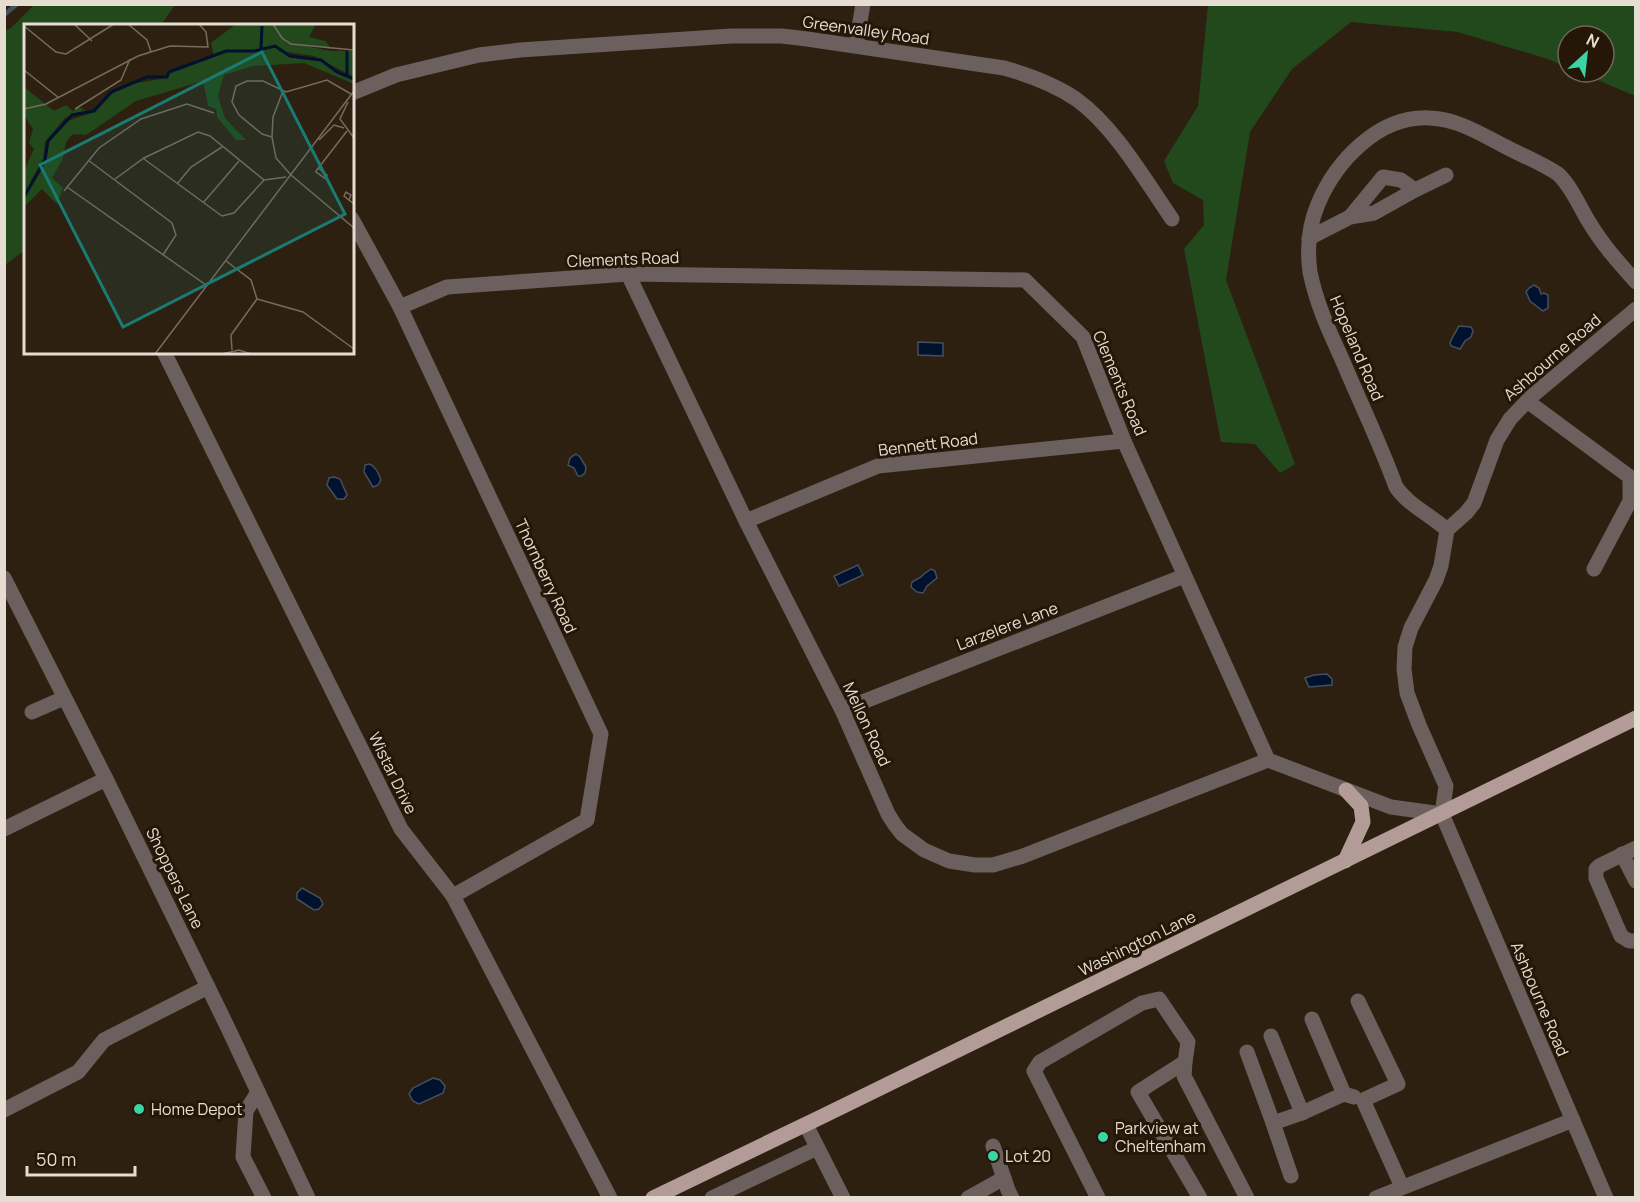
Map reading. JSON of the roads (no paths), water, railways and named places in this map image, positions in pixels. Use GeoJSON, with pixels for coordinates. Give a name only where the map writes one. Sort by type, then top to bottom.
{"type":"FeatureCollection","features":[{"type":"Feature","properties":{"kind":"main road","name":"Washington Lane"},"geometry":{"type":"LineString","coordinates":[[653,1197],[806,1125],[1635,718]]}},
{"type":"Feature","properties":{"kind":"main road"},"geometry":{"type":"LineString","coordinates":[[1345,861],[1363,822],[1360,806],[1346,790]]}},
{"type":"Feature","properties":{"kind":"street"},"geometry":{"type":"LineString","coordinates":[[856,45],[863,4]]}},
{"type":"Feature","properties":{"kind":"street","name":"Greenvalley Road"},"geometry":{"type":"LineString","coordinates":[[354,92],[407,72],[479,56],[520,50],[731,36],[782,36],[856,45],[1004,68],[1025,74],[1064,92],[1078,100],[1105,126],[1172,219]]}},
{"type":"Feature","properties":{"kind":"street","name":"Hopeland Road"},"geometry":{"type":"LineString","coordinates":[[1447,530],[1401,495],[1396,487],[1319,307],[1309,262],[1309,238],[1314,215],[1324,192],[1336,173],[1355,150],[1397,122],[1432,118],[1466,126],[1558,174],[1565,181],[1608,250],[1635,282]]}},
{"type":"Feature","properties":{"kind":"street"},"geometry":{"type":"LineString","coordinates":[[1309,238],[1350,217],[1374,213],[1446,175]]}},
{"type":"Feature","properties":{"kind":"street"},"geometry":{"type":"LineString","coordinates":[[1350,217],[1383,177],[1401,180],[1415,190]]}},
{"type":"Feature","properties":{"kind":"street","name":"Thornberry Road"},"geometry":{"type":"LineString","coordinates":[[354,223],[400,307],[601,734],[587,820],[453,896]]}},
{"type":"Feature","properties":{"kind":"street","name":"Clements Road"},"geometry":{"type":"LineString","coordinates":[[400,307],[447,287],[628,274],[1025,280],[1083,337],[1124,441],[1268,760]]}},
{"type":"Feature","properties":{"kind":"street","name":"Mellon Road"},"geometry":{"type":"LineString","coordinates":[[628,274],[746,521],[842,710],[888,814],[902,834],[930,853],[962,864],[993,865],[1023,856],[1268,760]]}},
{"type":"Feature","properties":{"kind":"street","name":"Ashbourne Road"},"geometry":{"type":"LineString","coordinates":[[1447,530],[1466,513],[1474,502],[1497,440],[1510,418],[1635,309]]}},
{"type":"Feature","properties":{"kind":"street","name":"Wistar Drive"},"geometry":{"type":"LineString","coordinates":[[165,354],[401,829],[453,896],[610,1197]]}},
{"type":"Feature","properties":{"kind":"street"},"geometry":{"type":"LineString","coordinates":[[1527,401],[1630,477],[1630,501],[1594,569]]}},
{"type":"Feature","properties":{"kind":"street","name":"Bennett Road"},"geometry":{"type":"LineString","coordinates":[[746,521],[878,466],[1124,441]]}},
{"type":"Feature","properties":{"kind":"street"},"geometry":{"type":"LineString","coordinates":[[1268,760],[1391,807],[1442,814],[1446,786],[1407,693],[1404,680],[1404,658],[1411,627],[1441,566],[1447,530]]}},
{"type":"Feature","properties":{"kind":"street","name":"Larzelere Lane"},"geometry":{"type":"LineString","coordinates":[[842,710],[1184,576]]}},
{"type":"Feature","properties":{"kind":"street","name":"Shoppers Lane"},"geometry":{"type":"LineString","coordinates":[[4,578],[106,779],[308,1197]]}},
{"type":"Feature","properties":{"kind":"street"},"geometry":{"type":"LineString","coordinates":[[32,712],[64,698]]}},
{"type":"Feature","properties":{"kind":"street"},"geometry":{"type":"LineString","coordinates":[[4,829],[106,779]]}},
{"type":"Feature","properties":{"kind":"street","name":"Ashbourne Road"},"geometry":{"type":"LineString","coordinates":[[1442,814],[1606,1197]]}},
{"type":"Feature","properties":{"kind":"street"},"geometry":{"type":"LineString","coordinates":[[1635,881],[1629,851],[1596,869],[1596,878],[1621,936],[1635,941]]}},
{"type":"Feature","properties":{"kind":"street"},"geometry":{"type":"LineString","coordinates":[[4,1110],[78,1072],[104,1040],[208,987]]}},
{"type":"Feature","properties":{"kind":"street"},"geometry":{"type":"LineString","coordinates":[[1098,1197],[1034,1071],[1040,1062],[1142,1003],[1159,999],[1188,1042],[1185,1076],[1247,1197]]}},
{"type":"Feature","properties":{"kind":"street"},"geometry":{"type":"LineString","coordinates":[[1273,1124],[1344,1094],[1363,1100],[1398,1084],[1358,1001]]}},
{"type":"Feature","properties":{"kind":"street"},"geometry":{"type":"LineString","coordinates":[[1312,1018],[1344,1094]]}},
{"type":"Feature","properties":{"kind":"street"},"geometry":{"type":"LineString","coordinates":[[1271,1036],[1302,1113]]}},
{"type":"Feature","properties":{"kind":"street"},"geometry":{"type":"LineString","coordinates":[[1247,1052],[1291,1176]]}},
{"type":"Feature","properties":{"kind":"street"},"geometry":{"type":"LineString","coordinates":[[1185,1062],[1138,1092],[1200,1197]]}},
{"type":"Feature","properties":{"kind":"street"},"geometry":{"type":"LineString","coordinates":[[258,1092],[246,1111],[243,1157],[264,1197]]}},
{"type":"Feature","properties":{"kind":"street"},"geometry":{"type":"LineString","coordinates":[[1363,1100],[1402,1187]]}},
{"type":"Feature","properties":{"kind":"street"},"geometry":{"type":"LineString","coordinates":[[1376,1197],[1573,1120]]}},
{"type":"Feature","properties":{"kind":"street"},"geometry":{"type":"LineString","coordinates":[[806,1125],[843,1197]]}},
{"type":"Feature","properties":{"kind":"street"},"geometry":{"type":"LineString","coordinates":[[993,1146],[1012,1197]]}},
{"type":"Feature","properties":{"kind":"street"},"geometry":{"type":"LineString","coordinates":[[712,1197],[817,1148]]}},
{"type":"Feature","properties":{"kind":"street"},"geometry":{"type":"LineString","coordinates":[[968,1197],[1004,1178]]}},
{"type":"Feature","properties":{"kind":"water"},"geometry":{"type":"Polygon","coordinates":[[[1534,285],[1539,288],[1541,294],[1548,295],[1548,308],[1543,311],[1530,301],[1526,292],[1534,285]]]}},
{"type":"Feature","properties":{"kind":"water"},"geometry":{"type":"Polygon","coordinates":[[[1459,326],[1471,327],[1473,331],[1471,337],[1460,349],[1451,346],[1450,343],[1459,326]]]}},
{"type":"Feature","properties":{"kind":"water"},"geometry":{"type":"Polygon","coordinates":[[[918,342],[943,343],[943,356],[918,355],[918,342]]]}},
{"type":"Feature","properties":{"kind":"water"},"geometry":{"type":"Polygon","coordinates":[[[576,454],[586,467],[585,473],[581,476],[578,476],[574,468],[568,465],[570,458],[576,454]]]}},
{"type":"Feature","properties":{"kind":"water"},"geometry":{"type":"Polygon","coordinates":[[[369,464],[375,468],[381,480],[373,487],[364,472],[365,465],[369,464]]]}},
{"type":"Feature","properties":{"kind":"water"},"geometry":{"type":"Polygon","coordinates":[[[329,478],[340,479],[347,495],[344,499],[337,499],[327,485],[329,478]]]}},
{"type":"Feature","properties":{"kind":"water"},"geometry":{"type":"Polygon","coordinates":[[[858,565],[863,575],[839,586],[834,576],[858,565]]]}},
{"type":"Feature","properties":{"kind":"water"},"geometry":{"type":"Polygon","coordinates":[[[931,569],[935,571],[937,578],[927,586],[923,593],[917,592],[911,587],[912,582],[931,569]]]}},
{"type":"Feature","properties":{"kind":"water"},"geometry":{"type":"Polygon","coordinates":[[[1327,674],[1332,679],[1332,685],[1309,687],[1305,678],[1314,675],[1327,674]]]}},
{"type":"Feature","properties":{"kind":"water"},"geometry":{"type":"Polygon","coordinates":[[[302,888],[320,898],[323,904],[319,909],[314,910],[297,899],[297,893],[302,888]]]}},
{"type":"Feature","properties":{"kind":"water"},"geometry":{"type":"Polygon","coordinates":[[[433,1078],[440,1080],[445,1086],[443,1093],[419,1104],[413,1101],[409,1094],[413,1088],[433,1078]]]}},
{"type":"Feature","properties":{"kind":"waterway"},"geometry":{"type":"LineString","coordinates":[[4,15],[17,4]]}},
{"type":"Feature","properties":{"kind":"place","name":"Home Depot"},"geometry":{"type":"Point","coordinates":[139,1109]}},
{"type":"Feature","properties":{"kind":"place","name":"Parkview at Cheltenham"},"geometry":{"type":"Point","coordinates":[1103,1137]}},
{"type":"Feature","properties":{"kind":"place","name":"Lot 20"},"geometry":{"type":"Point","coordinates":[993,1156]}}]}
